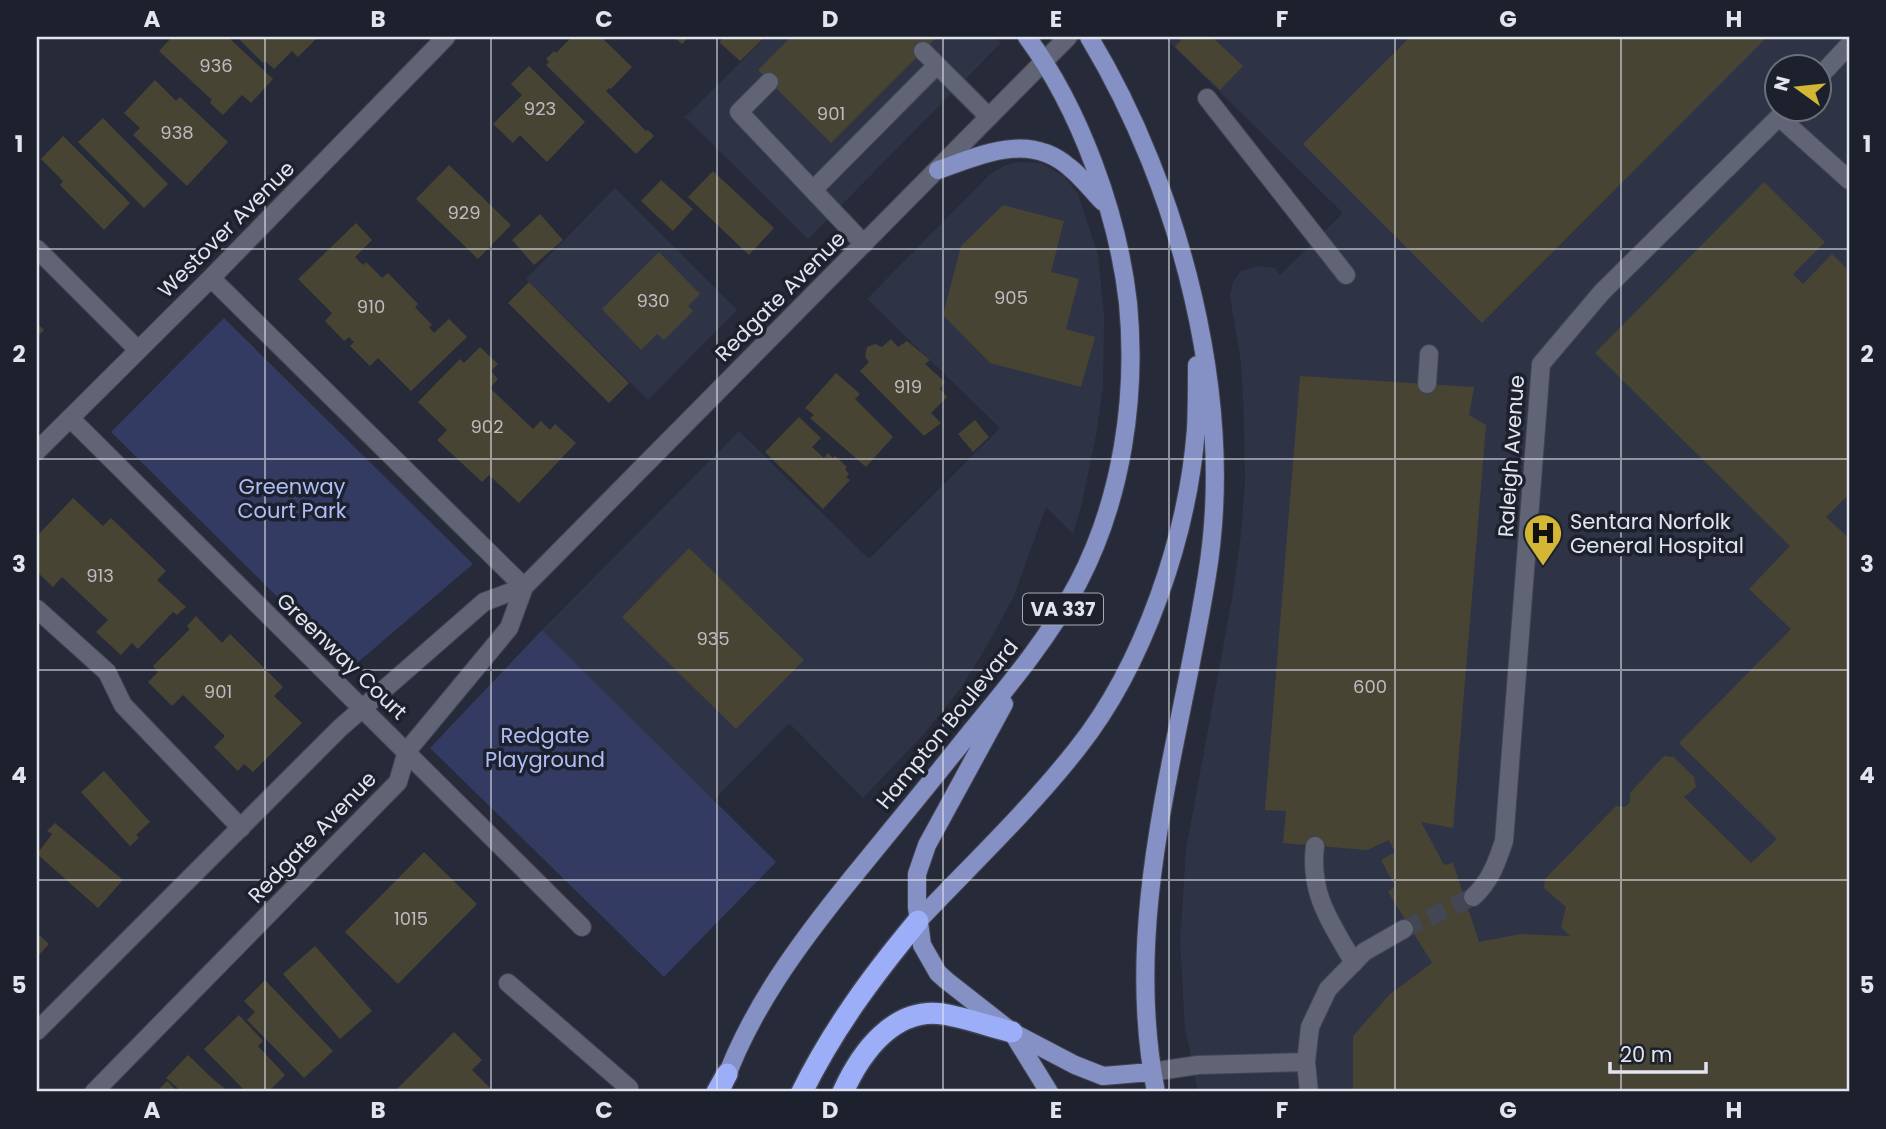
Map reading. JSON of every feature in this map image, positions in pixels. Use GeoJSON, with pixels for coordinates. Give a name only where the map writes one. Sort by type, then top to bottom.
{"type":"FeatureCollection","features":[{"type":"Feature","properties":{"kind":"highway"},"geometry":{"type":"LineString","coordinates":[[802,1092],[848,1009],[918,921]]}},
{"type":"Feature","properties":{"kind":"highway"},"geometry":{"type":"LineString","coordinates":[[844,1092],[860,1060],[873,1043],[903,1020],[944,1014],[1012,1032]]}},
{"type":"Feature","properties":{"kind":"main road","name":"Hampton Boulevard"},"geometry":{"type":"LineString","coordinates":[[722,1086],[761,1006],[794,954],[1025,664],[1064,608],[1083,572],[1107,511],[1121,453],[1129,391],[1130,332],[1124,272],[1108,208],[1089,155],[1044,62],[1027,37]]}},
{"type":"Feature","properties":{"kind":"main road"},"geometry":{"type":"LineString","coordinates":[[1089,37],[1125,101],[1155,174],[1182,252],[1212,409],[1216,466],[1208,573],[1151,873],[1145,975],[1152,1072],[1156,1092]]}},
{"type":"Feature","properties":{"kind":"main road"},"geometry":{"type":"LineString","coordinates":[[938,170],[998,149],[1037,149],[1070,168],[1108,208]]}},
{"type":"Feature","properties":{"kind":"main road"},"geometry":{"type":"LineString","coordinates":[[918,921],[1071,756],[1102,713],[1133,661],[1158,598],[1188,487],[1196,429],[1198,330]]}},
{"type":"Feature","properties":{"kind":"main road"},"geometry":{"type":"LineString","coordinates":[[1025,664],[921,860],[916,890],[922,945],[938,973],[1012,1032],[1091,1073],[1116,1076],[1152,1072]]}},
{"type":"Feature","properties":{"kind":"main road"},"geometry":{"type":"LineString","coordinates":[[1012,1032],[1049,1092]]}},
{"type":"Feature","properties":{"kind":"street","name":"Westover Avenue"},"geometry":{"type":"LineString","coordinates":[[37,451],[211,278],[446,37]]}},
{"type":"Feature","properties":{"kind":"street","name":"Redgate Avenue"},"geometry":{"type":"LineString","coordinates":[[94,1092],[398,782],[407,751],[509,628],[524,587],[1068,37]]}},
{"type":"Feature","properties":{"kind":"street"},"geometry":{"type":"LineString","coordinates":[[1834,60],[1849,45]]}},
{"type":"Feature","properties":{"kind":"street"},"geometry":{"type":"LineString","coordinates":[[923,51],[989,117]]}},
{"type":"Feature","properties":{"kind":"street"},"geometry":{"type":"LineString","coordinates":[[814,190],[937,65]]}},
{"type":"Feature","properties":{"kind":"street"},"geometry":{"type":"LineString","coordinates":[[769,82],[739,113],[864,244]]}},
{"type":"Feature","properties":{"kind":"street"},"geometry":{"type":"LineString","coordinates":[[1207,98],[1346,275]]}},
{"type":"Feature","properties":{"kind":"street","name":"Raleigh Avenue"},"geometry":{"type":"LineString","coordinates":[[1473,897],[1483,888],[1496,865],[1504,841],[1541,364],[1602,292],[1775,122]]}},
{"type":"Feature","properties":{"kind":"street"},"geometry":{"type":"LineString","coordinates":[[1793,122],[1849,180]]}},
{"type":"Feature","properties":{"kind":"street"},"geometry":{"type":"LineString","coordinates":[[37,249],[138,350]]}},
{"type":"Feature","properties":{"kind":"street"},"geometry":{"type":"LineString","coordinates":[[211,278],[524,587]]}},
{"type":"Feature","properties":{"kind":"street"},"geometry":{"type":"LineString","coordinates":[[1427,384],[1429,354]]}},
{"type":"Feature","properties":{"kind":"street","name":"Greenway Court"},"geometry":{"type":"LineString","coordinates":[[70,418],[582,927]]}},
{"type":"Feature","properties":{"kind":"street","name":"Redgate Avenue"},"geometry":{"type":"LineString","coordinates":[[37,1031],[340,728],[484,602],[524,587]]}},
{"type":"Feature","properties":{"kind":"street"},"geometry":{"type":"LineString","coordinates":[[37,609],[107,672],[123,705],[241,828]]}},
{"type":"Feature","properties":{"kind":"street"},"geometry":{"type":"LineString","coordinates":[[1315,846],[1313,863],[1319,900],[1354,963]]}},
{"type":"Feature","properties":{"kind":"street"},"geometry":{"type":"LineString","coordinates":[[1309,1092],[1306,1062],[1310,1027],[1328,989],[1364,952],[1404,929]]}},
{"type":"Feature","properties":{"kind":"street"},"geometry":{"type":"LineString","coordinates":[[508,983],[629,1088]]}},
{"type":"Feature","properties":{"kind":"street"},"geometry":{"type":"LineString","coordinates":[[1152,1072],[1198,1066],[1306,1062]]}},
{"type":"Feature","properties":{"kind":"shaded area"},"geometry":{"type":"Polygon","coordinates":[[[766,37],[994,37],[1001,43],[808,239],[685,117],[766,37]]]}},
{"type":"Feature","properties":{"kind":"shaded area","name":"Sentara Norfolk General Hospital"},"geometry":{"type":"Polygon","coordinates":[[[1164,37],[1849,37],[1849,1092],[1198,1092],[1185,1028],[1180,942],[1186,849],[1232,599],[1241,535],[1245,480],[1244,419],[1241,363],[1230,297],[1233,282],[1241,271],[1258,266],[1275,268],[1280,275],[1343,213],[1164,37]]]}},
{"type":"Feature","properties":{"kind":"shaded area"},"geometry":{"type":"Polygon","coordinates":[[[1016,162],[1041,163],[1065,177],[1078,194],[1098,255],[1104,315],[1103,386],[1096,435],[1073,534],[1046,507],[1014,596],[961,688],[923,735],[863,798],[789,723],[713,801],[542,630],[739,431],[869,559],[1000,428],[867,299],[989,175],[1016,162]]]}},
{"type":"Feature","properties":{"kind":"shaded area"},"geometry":{"type":"Polygon","coordinates":[[[615,188],[737,310],[648,400],[526,279],[615,188]]]}},
{"type":"Feature","properties":{"kind":"green space","name":"Greenway Court Park"},"geometry":{"type":"Polygon","coordinates":[[[224,318],[473,564],[350,669],[111,432],[224,318]]]}},
{"type":"Feature","properties":{"kind":"green space","name":"Redgate Playground"},"geometry":{"type":"Polygon","coordinates":[[[542,630],[776,862],[664,977],[430,748],[542,630]]]}},
{"type":"Feature","properties":{"kind":"building"},"geometry":{"type":"Polygon","coordinates":[[[172,37],[228,37],[273,79],[251,103],[242,95],[223,115],[210,103],[212,100],[159,51],[172,37]]]}},
{"type":"Feature","properties":{"kind":"building"},"geometry":{"type":"Polygon","coordinates":[[[237,37],[318,37],[298,57],[292,51],[274,69],[265,61],[263,63],[237,37]]]}},
{"type":"Feature","properties":{"kind":"building"},"geometry":{"type":"Polygon","coordinates":[[[572,37],[601,37],[632,67],[606,91],[654,136],[636,154],[546,65],[549,62],[546,59],[572,37]]]}},
{"type":"Feature","properties":{"kind":"building"},"geometry":{"type":"Polygon","coordinates":[[[674,37],[689,37],[682,44],[674,37]]]}},
{"type":"Feature","properties":{"kind":"building"},"geometry":{"type":"Polygon","coordinates":[[[724,37],[765,37],[740,61],[719,42],[724,37]]]}},
{"type":"Feature","properties":{"kind":"building"},"geometry":{"type":"Polygon","coordinates":[[[791,37],[937,37],[831,143],[758,70],[791,37]]]}},
{"type":"Feature","properties":{"kind":"building"},"geometry":{"type":"Polygon","coordinates":[[[1184,37],[1212,37],[1243,66],[1220,90],[1175,47],[1184,37]]]}},
{"type":"Feature","properties":{"kind":"building"},"geometry":{"type":"Polygon","coordinates":[[[1410,37],[1767,37],[1482,323],[1303,144],[1410,37]]]}},
{"type":"Feature","properties":{"kind":"building"},"geometry":{"type":"Polygon","coordinates":[[[529,66],[585,122],[547,162],[520,135],[513,143],[493,124],[522,95],[511,84],[529,66]]]}},
{"type":"Feature","properties":{"kind":"building"},"geometry":{"type":"Polygon","coordinates":[[[155,80],[176,101],[180,97],[228,142],[187,186],[133,135],[140,128],[124,113],[155,80]]]}},
{"type":"Feature","properties":{"kind":"building"},"geometry":{"type":"Polygon","coordinates":[[[103,118],[168,184],[144,208],[78,142],[103,118]]]}},
{"type":"Feature","properties":{"kind":"building"},"geometry":{"type":"Polygon","coordinates":[[[63,136],[130,203],[104,230],[60,185],[63,181],[41,159],[63,136]]]}},
{"type":"Feature","properties":{"kind":"building"},"geometry":{"type":"Polygon","coordinates":[[[449,165],[511,225],[478,259],[416,199],[449,165]]]}},
{"type":"Feature","properties":{"kind":"building"},"geometry":{"type":"Polygon","coordinates":[[[713,171],[774,228],[749,255],[688,197],[713,171]]]}},
{"type":"Feature","properties":{"kind":"building"},"geometry":{"type":"Polygon","coordinates":[[[661,180],[693,209],[673,231],[641,201],[661,180]]]}},
{"type":"Feature","properties":{"kind":"building"},"geometry":{"type":"Polygon","coordinates":[[[1764,182],[1825,242],[1793,274],[1803,284],[1832,254],[1849,271],[1849,494],[1826,517],[1849,538],[1849,1092],[1353,1092],[1353,1036],[1390,994],[1432,963],[1388,892],[1395,886],[1381,860],[1395,852],[1389,840],[1367,850],[1283,843],[1286,811],[1265,810],[1300,376],[1474,387],[1469,415],[1486,425],[1453,828],[1421,822],[1444,865],[1453,863],[1479,942],[1520,934],[1570,936],[1561,927],[1566,907],[1544,888],[1545,879],[1616,806],[1625,807],[1630,802],[1630,793],[1664,756],[1674,757],[1694,777],[1696,787],[1684,797],[1751,863],[1777,839],[1679,743],[1791,629],[1749,589],[1790,546],[1595,353],[1764,182]]]}},
{"type":"Feature","properties":{"kind":"building"},"geometry":{"type":"Polygon","coordinates":[[[1003,205],[1064,221],[1051,272],[1079,279],[1066,329],[1095,337],[1081,387],[990,363],[943,315],[961,246],[1003,205]]]}},
{"type":"Feature","properties":{"kind":"building"},"geometry":{"type":"Polygon","coordinates":[[[540,214],[563,240],[534,265],[512,240],[540,214]]]}},
{"type":"Feature","properties":{"kind":"building"},"geometry":{"type":"Polygon","coordinates":[[[356,223],[372,240],[355,257],[363,265],[366,262],[382,278],[388,273],[418,304],[415,307],[432,325],[429,327],[434,333],[449,319],[467,337],[411,391],[378,358],[370,366],[350,346],[354,342],[349,337],[344,341],[325,321],[332,313],[298,279],[356,223]]]}},
{"type":"Feature","properties":{"kind":"building"},"geometry":{"type":"Polygon","coordinates":[[[659,252],[700,294],[688,306],[693,311],[664,340],[657,334],[641,350],[602,309],[659,252]]]}},
{"type":"Feature","properties":{"kind":"building"},"geometry":{"type":"Polygon","coordinates":[[[529,282],[629,383],[609,403],[508,303],[529,282]]]}},
{"type":"Feature","properties":{"kind":"building"},"geometry":{"type":"Polygon","coordinates":[[[37,323],[44,330],[37,337],[37,323]]]}},
{"type":"Feature","properties":{"kind":"building"},"geometry":{"type":"Polygon","coordinates":[[[891,339],[898,347],[907,341],[930,360],[925,364],[945,382],[940,389],[947,397],[931,413],[941,423],[924,436],[860,371],[869,362],[865,357],[867,347],[875,344],[882,347],[891,339]]]}},
{"type":"Feature","properties":{"kind":"building"},"geometry":{"type":"Polygon","coordinates":[[[480,347],[498,364],[491,371],[498,379],[490,388],[533,429],[541,421],[550,430],[555,424],[576,443],[519,503],[489,475],[482,482],[437,440],[447,430],[418,402],[460,359],[464,363],[480,347]]]}},
{"type":"Feature","properties":{"kind":"building"},"geometry":{"type":"Polygon","coordinates":[[[836,373],[860,394],[855,399],[893,437],[866,467],[810,418],[814,415],[805,408],[836,373]]]}},
{"type":"Feature","properties":{"kind":"building"},"geometry":{"type":"Polygon","coordinates":[[[799,417],[821,438],[812,447],[824,458],[828,453],[833,458],[835,456],[847,467],[845,469],[849,474],[846,477],[850,480],[823,509],[765,452],[799,417]]]}},
{"type":"Feature","properties":{"kind":"building"},"geometry":{"type":"Polygon","coordinates":[[[975,420],[989,437],[973,452],[958,434],[975,420]]]}},
{"type":"Feature","properties":{"kind":"building"},"geometry":{"type":"Polygon","coordinates":[[[73,498],[103,526],[111,518],[166,571],[157,580],[186,607],[177,615],[173,612],[138,649],[132,643],[121,655],[96,632],[108,620],[62,577],[53,587],[37,572],[37,536],[73,498]]]}},
{"type":"Feature","properties":{"kind":"building"},"geometry":{"type":"Polygon","coordinates":[[[689,548],[804,660],[736,729],[622,617],[689,548]]]}},
{"type":"Feature","properties":{"kind":"building"},"geometry":{"type":"Polygon","coordinates":[[[196,616],[222,643],[230,634],[283,687],[274,696],[302,723],[253,772],[244,764],[238,771],[214,747],[225,736],[183,695],[172,706],[148,682],[158,672],[153,666],[190,629],[187,626],[196,616]]]}},
{"type":"Feature","properties":{"kind":"building"},"geometry":{"type":"Polygon","coordinates":[[[104,771],[150,822],[136,835],[139,838],[130,846],[81,792],[104,771]]]}},
{"type":"Feature","properties":{"kind":"building"},"geometry":{"type":"Polygon","coordinates":[[[55,823],[123,880],[98,908],[37,854],[52,834],[47,831],[55,823]]]}},
{"type":"Feature","properties":{"kind":"building"},"geometry":{"type":"Polygon","coordinates":[[[424,852],[477,904],[398,984],[345,932],[424,852]]]}},
{"type":"Feature","properties":{"kind":"building"},"geometry":{"type":"Polygon","coordinates":[[[37,933],[49,944],[37,957],[37,933]]]}},
{"type":"Feature","properties":{"kind":"building"},"geometry":{"type":"Polygon","coordinates":[[[315,946],[372,1011],[340,1039],[283,974],[315,946]]]}},
{"type":"Feature","properties":{"kind":"building"},"geometry":{"type":"Polygon","coordinates":[[[265,980],[333,1051],[304,1078],[247,1020],[255,1012],[244,1001],[265,980]]]}},
{"type":"Feature","properties":{"kind":"building"},"geometry":{"type":"Polygon","coordinates":[[[239,1015],[263,1041],[258,1046],[285,1075],[271,1089],[274,1092],[246,1092],[204,1049],[239,1015]]]}},
{"type":"Feature","properties":{"kind":"building"},"geometry":{"type":"Polygon","coordinates":[[[454,1032],[482,1060],[472,1070],[494,1092],[394,1092],[454,1032]]]}},
{"type":"Feature","properties":{"kind":"building"},"geometry":{"type":"Polygon","coordinates":[[[188,1055],[229,1092],[182,1092],[166,1078],[188,1055]]]}},
{"type":"Feature","properties":{"kind":"building"},"geometry":{"type":"Polygon","coordinates":[[[167,1081],[178,1092],[156,1092],[167,1081]]]}},
{"type":"Feature","properties":{"kind":"tunnel"},"geometry":{"type":"LineString","coordinates":[[1404,929],[1473,897]]}},
{"type":"Feature","properties":{"kind":"place","name":"Sentara Norfolk General Hospital"},"geometry":{"type":"Point","coordinates":[1543,567]}}]}
